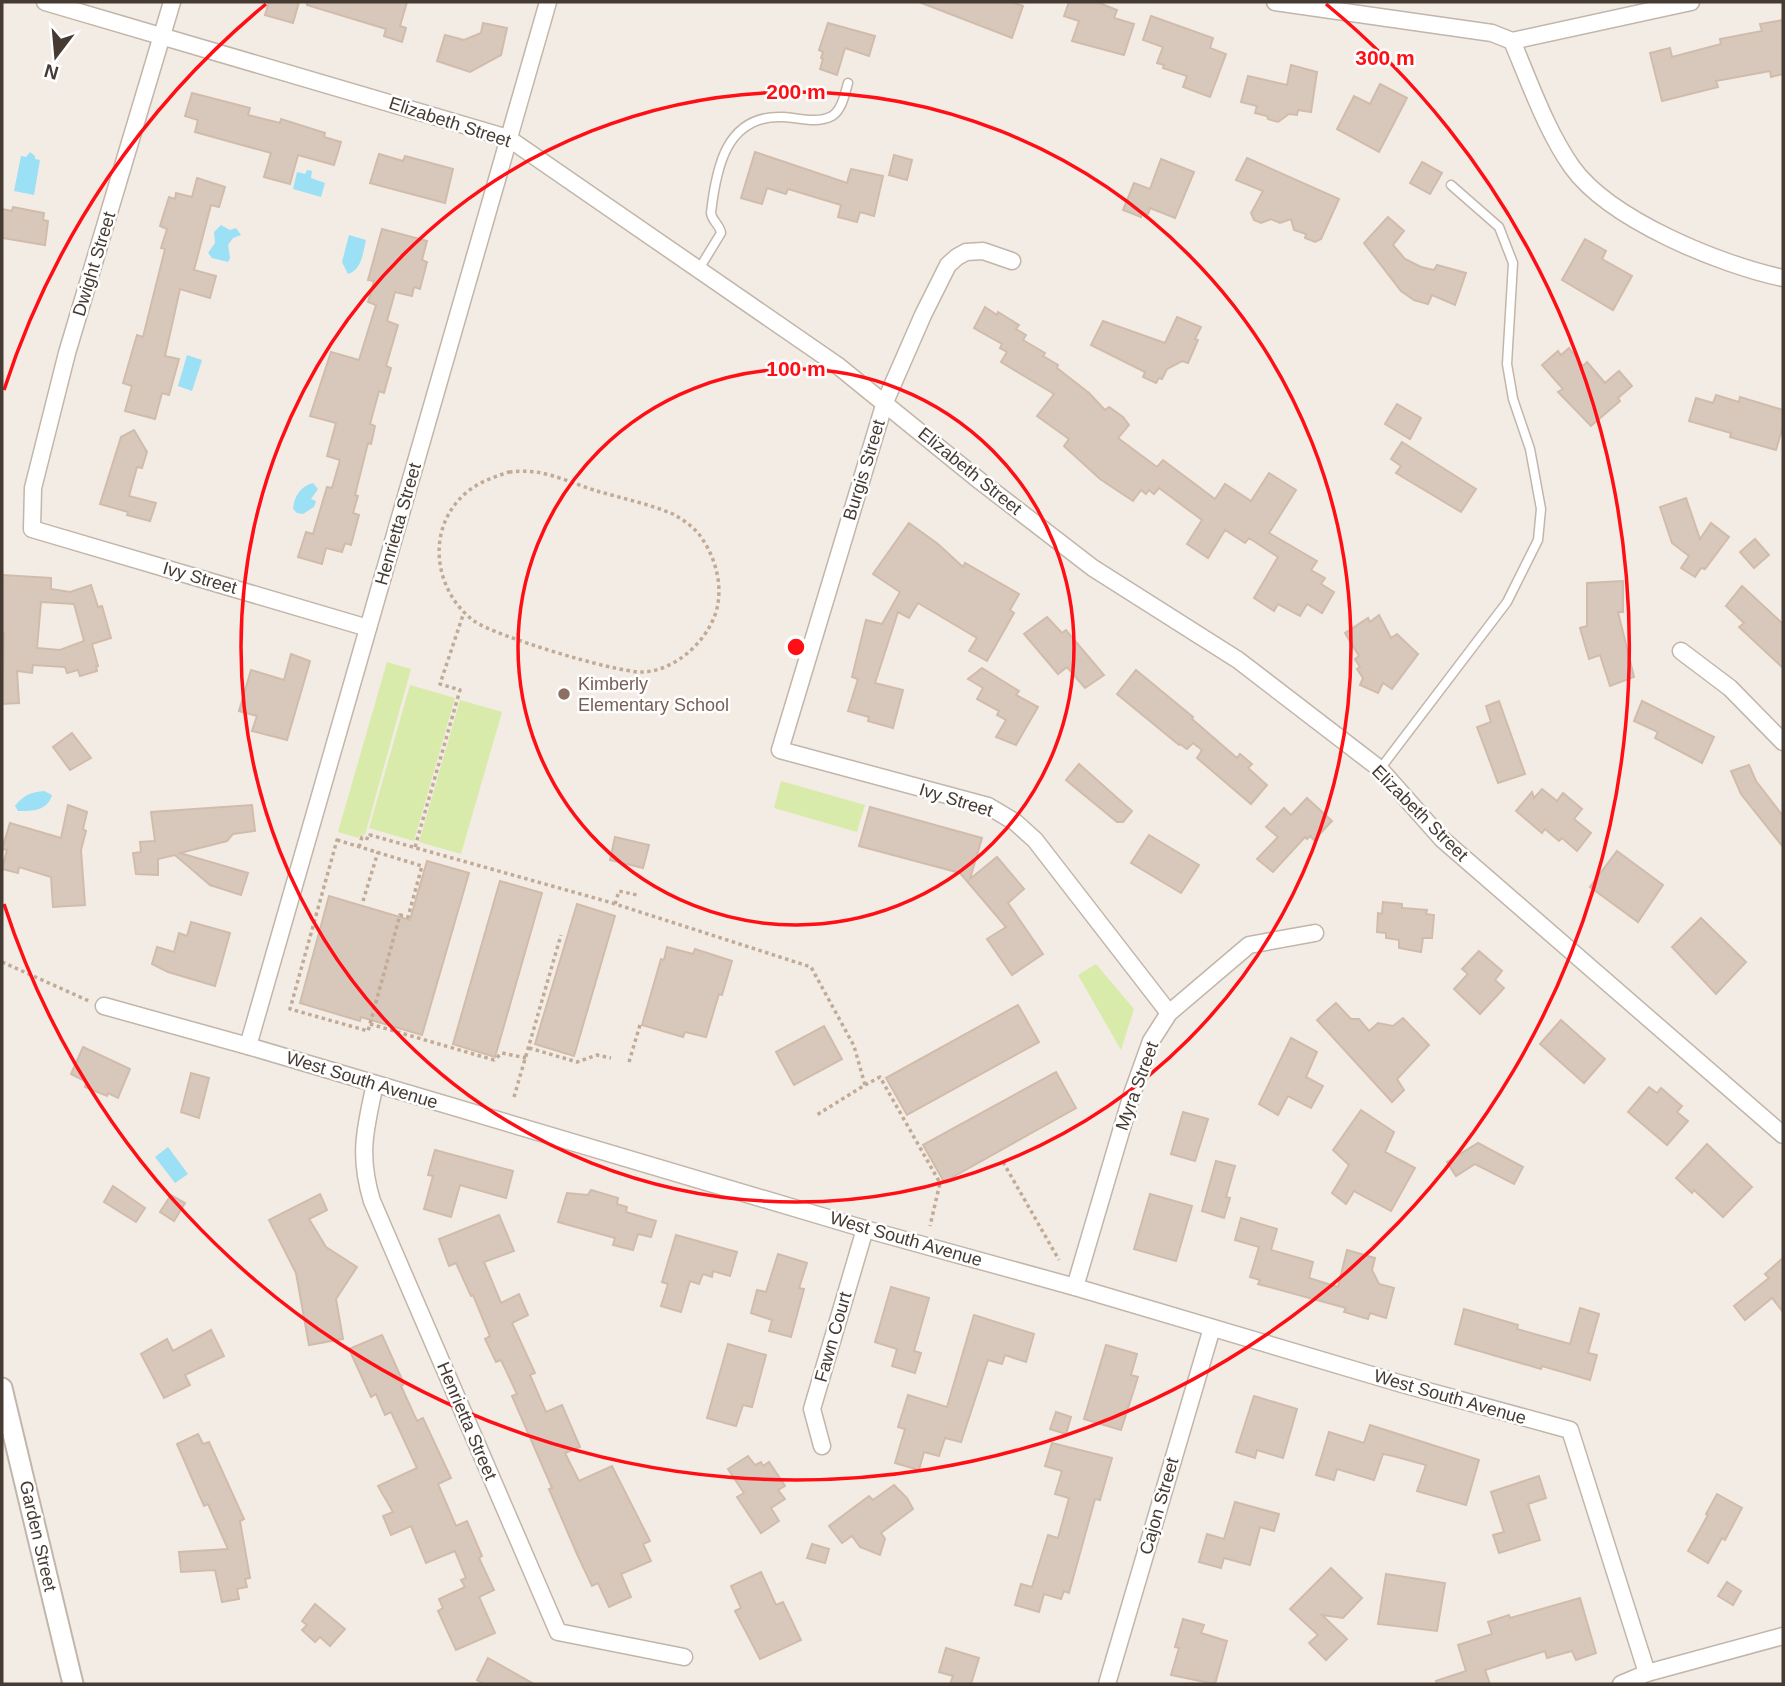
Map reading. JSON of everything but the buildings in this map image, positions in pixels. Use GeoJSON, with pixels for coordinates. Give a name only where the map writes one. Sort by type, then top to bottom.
{"type":"FeatureCollection","features":[{"type":"Feature","properties":{"kind":"street","name":"Elizabeth Street"},"geometry":{"type":"LineString","coordinates":[[45,2],[508,138],[837,365],[1093,568],[1238,660],[1380,769],[1441,839],[1783,1135]]}},
{"type":"Feature","properties":{"kind":"street","name":"Dwight Street"},"geometry":{"type":"LineString","coordinates":[[33,529],[33,488],[67,353],[172,2]]}},
{"type":"Feature","properties":{"kind":"street","name":"Henrietta Street"},"geometry":{"type":"LineString","coordinates":[[248,1046],[548,2]]}},
{"type":"Feature","properties":{"kind":"street"},"geometry":{"type":"LineString","coordinates":[[1275,2],[1492,33],[1513,41],[1691,2]]}},
{"type":"Feature","properties":{"kind":"street"},"geometry":{"type":"LineString","coordinates":[[1513,41],[1557,142],[1573,169],[1600,197],[1682,243],[1718,258],[1783,278]]}},
{"type":"Feature","properties":{"kind":"street","name":"Burgis Street"},"geometry":{"type":"LineString","coordinates":[[780,750],[885,402],[923,315],[948,265],[966,252],[983,251],[1012,261]]}},
{"type":"Feature","properties":{"kind":"street","name":"Ivy Street"},"geometry":{"type":"LineString","coordinates":[[33,529],[368,628]]}},
{"type":"Feature","properties":{"kind":"street"},"geometry":{"type":"LineString","coordinates":[[1681,651],[1730,688],[1783,742]]}},
{"type":"Feature","properties":{"kind":"street","name":"Ivy Street"},"geometry":{"type":"LineString","coordinates":[[780,750],[988,806],[1015,822],[1035,840],[1169,1013]]}},
{"type":"Feature","properties":{"kind":"street","name":"Myra Street"},"geometry":{"type":"LineString","coordinates":[[1075,1287],[1132,1094],[1152,1041],[1169,1013],[1249,945],[1315,933]]}},
{"type":"Feature","properties":{"kind":"street","name":"West South Avenue"},"geometry":{"type":"LineString","coordinates":[[104,1006],[248,1046],[865,1229],[1570,1430],[1647,1673]]}},
{"type":"Feature","properties":{"kind":"street","name":"Henrietta Street"},"geometry":{"type":"LineString","coordinates":[[376,1084],[363,1146],[366,1180],[372,1201],[558,1632],[684,1657]]}},
{"type":"Feature","properties":{"kind":"street","name":"Fawn Court"},"geometry":{"type":"LineString","coordinates":[[822,1446],[813,1409],[865,1229]]}},
{"type":"Feature","properties":{"kind":"street","name":"Cajon Street"},"geometry":{"type":"LineString","coordinates":[[1107,1684],[1212,1328]]}},
{"type":"Feature","properties":{"kind":"street","name":"Garden Street"},"geometry":{"type":"LineString","coordinates":[[2,1388],[73,1684]]}},
{"type":"Feature","properties":{"kind":"street"},"geometry":{"type":"LineString","coordinates":[[1620,1684],[1647,1673],[1783,1636]]}},
{"type":"Feature","properties":{"kind":"lane"},"geometry":{"type":"LineString","coordinates":[[699,270],[721,233],[721,228],[711,213],[720,164],[728,143],[748,125],[765,119],[780,117],[811,120],[831,116],[839,108],[848,83]]}},
{"type":"Feature","properties":{"kind":"lane"},"geometry":{"type":"LineString","coordinates":[[1380,769],[1507,602],[1538,540],[1541,509],[1530,449],[1513,399],[1507,365],[1513,263],[1499,227],[1451,185]]}},
{"type":"Feature","properties":{"kind":"path"},"geometry":{"type":"LineString","coordinates":[[509,472],[537,472],[672,514],[685,522],[705,543],[713,558],[718,578],[718,604],[701,639],[677,660],[645,672],[618,669],[490,630],[464,612],[451,597],[443,581],[439,546],[443,527],[452,509],[467,492],[488,479],[509,472]]}},
{"type":"Feature","properties":{"kind":"path"},"geometry":{"type":"LineString","coordinates":[[415,848],[460,690],[440,684],[464,612]]}},
{"type":"Feature","properties":{"kind":"path"},"geometry":{"type":"LineString","coordinates":[[359,847],[362,837],[369,839],[370,835],[615,904],[811,967],[854,1046],[865,1085]]}},
{"type":"Feature","properties":{"kind":"path"},"geometry":{"type":"LineString","coordinates":[[337,840],[359,847],[422,866],[408,917],[400,915],[368,1031],[290,1009],[337,840]]}},
{"type":"Feature","properties":{"kind":"path"},"geometry":{"type":"LineString","coordinates":[[363,901],[377,852]]}},
{"type":"Feature","properties":{"kind":"path"},"geometry":{"type":"LineString","coordinates":[[615,904],[619,891],[637,895]]}},
{"type":"Feature","properties":{"kind":"path"},"geometry":{"type":"LineString","coordinates":[[514,1097],[561,935]]}},
{"type":"Feature","properties":{"kind":"path"},"geometry":{"type":"LineString","coordinates":[[2,962],[104,1006]]}},
{"type":"Feature","properties":{"kind":"path"},"geometry":{"type":"LineString","coordinates":[[370,1024],[494,1060],[502,1053],[526,1058]]}},
{"type":"Feature","properties":{"kind":"path"},"geometry":{"type":"LineString","coordinates":[[629,1062],[640,1025]]}},
{"type":"Feature","properties":{"kind":"path"},"geometry":{"type":"LineString","coordinates":[[529,1048],[576,1062],[597,1055],[611,1058]]}},
{"type":"Feature","properties":{"kind":"path"},"geometry":{"type":"LineString","coordinates":[[815,1116],[880,1077],[940,1183],[930,1226]]}},
{"type":"Feature","properties":{"kind":"path"},"geometry":{"type":"LineString","coordinates":[[1003,1162],[1059,1260]]}},
{"type":"Feature","properties":{"kind":"green space"},"geometry":{"type":"Polygon","coordinates":[[[387,662],[411,669],[365,835],[361,834],[359,838],[338,832],[387,662]]]}},
{"type":"Feature","properties":{"kind":"green space"},"geometry":{"type":"Polygon","coordinates":[[[410,685],[455,698],[414,841],[369,828],[410,685]]]}},
{"type":"Feature","properties":{"kind":"green space"},"geometry":{"type":"Polygon","coordinates":[[[460,700],[502,712],[461,854],[419,842],[460,700]]]}},
{"type":"Feature","properties":{"kind":"green space"},"geometry":{"type":"Polygon","coordinates":[[[781,781],[865,805],[857,832],[774,808],[781,781]]]}},
{"type":"Feature","properties":{"kind":"green space"},"geometry":{"type":"Polygon","coordinates":[[[1096,964],[1134,1009],[1121,1050],[1078,975],[1096,964]]]}},
{"type":"Feature","properties":{"kind":"water"},"geometry":{"type":"Polygon","coordinates":[[[30,152],[35,159],[40,160],[34,195],[14,191],[21,156],[26,157],[30,152]]]}},
{"type":"Feature","properties":{"kind":"water"},"geometry":{"type":"Polygon","coordinates":[[[307,170],[312,171],[311,178],[325,183],[321,197],[293,189],[297,172],[305,174],[307,170]]]}},
{"type":"Feature","properties":{"kind":"water"},"geometry":{"type":"Polygon","coordinates":[[[221,225],[230,230],[236,228],[241,235],[233,238],[228,245],[228,262],[212,258],[208,253],[215,243],[214,232],[221,225]]]}},
{"type":"Feature","properties":{"kind":"water"},"geometry":{"type":"Polygon","coordinates":[[[349,235],[366,240],[359,265],[348,274],[342,262],[349,235]]]}},
{"type":"Feature","properties":{"kind":"water"},"geometry":{"type":"Polygon","coordinates":[[[187,355],[202,360],[192,391],[178,386],[187,355]]]}},
{"type":"Feature","properties":{"kind":"water"},"geometry":{"type":"Polygon","coordinates":[[[313,483],[318,489],[311,499],[316,501],[314,507],[303,514],[297,513],[293,509],[296,496],[301,489],[313,483]]]}},
{"type":"Feature","properties":{"kind":"water"},"geometry":{"type":"Polygon","coordinates":[[[44,791],[52,795],[47,804],[34,810],[18,811],[15,806],[21,799],[44,791]]]}},
{"type":"Feature","properties":{"kind":"water"},"geometry":{"type":"Polygon","coordinates":[[[168,1147],[188,1174],[175,1183],[155,1157],[168,1147]]]}},
{"type":"Feature","properties":{"kind":"place","name":"Kimberly Elementary School"},"geometry":{"type":"Point","coordinates":[564,694]}}]}
